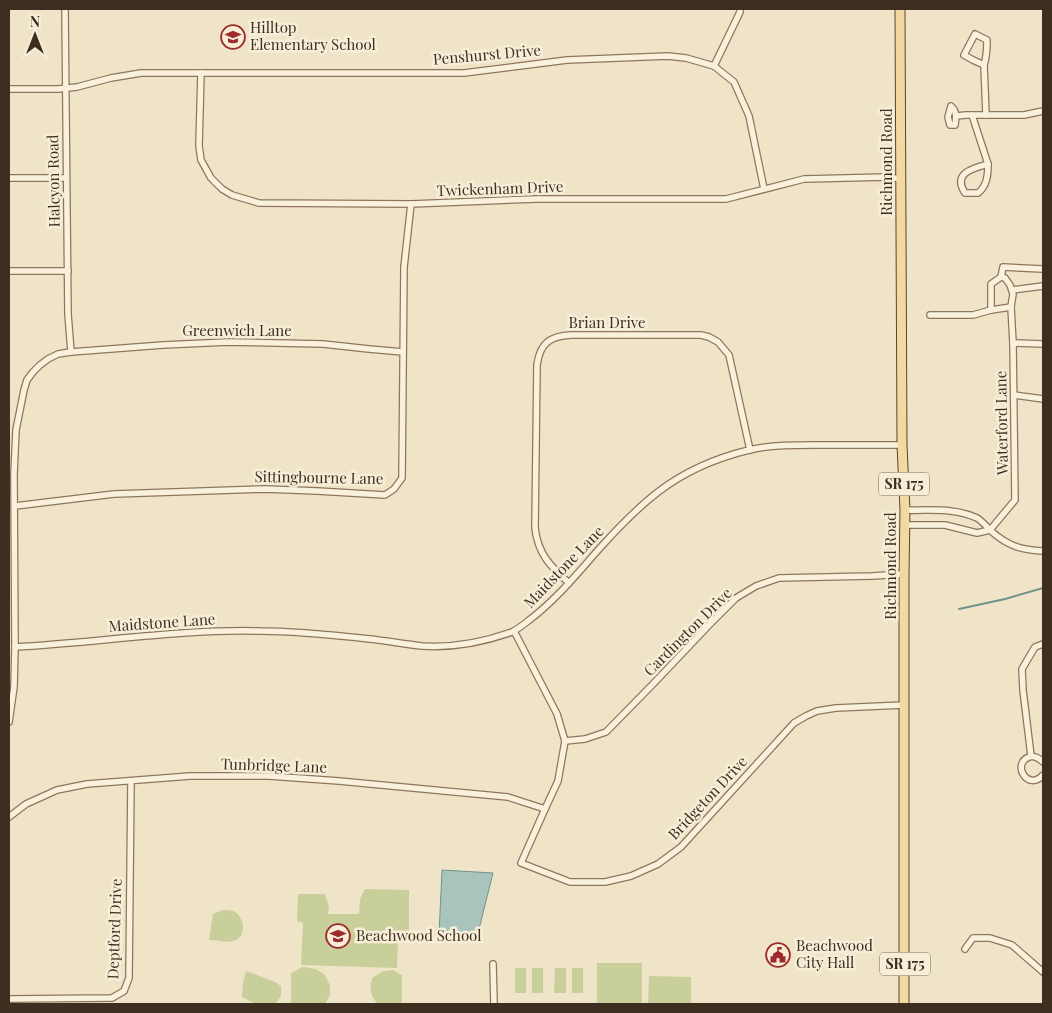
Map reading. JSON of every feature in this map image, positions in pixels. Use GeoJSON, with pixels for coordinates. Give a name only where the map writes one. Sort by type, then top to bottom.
{"type":"FeatureCollection","features":[{"type":"Feature","properties":{"kind":"main road","name":"Richmond Road"},"geometry":{"type":"LineString","coordinates":[[900,9],[902,445],[905,510],[904,1004]]}},
{"type":"Feature","properties":{"kind":"street","name":"Halcyon Road"},"geometry":{"type":"LineString","coordinates":[[65,9],[68,314],[71,352]]}},
{"type":"Feature","properties":{"kind":"street"},"geometry":{"type":"LineString","coordinates":[[714,66],[740,9]]}},
{"type":"Feature","properties":{"kind":"street"},"geometry":{"type":"LineString","coordinates":[[984,65],[964,55],[975,34],[987,40],[988,49],[984,65],[986,115]]}},
{"type":"Feature","properties":{"kind":"street","name":"Penshurst Drive"},"geometry":{"type":"LineString","coordinates":[[9,89],[76,87],[110,78],[142,73],[464,73],[567,60],[668,56],[686,58],[714,66],[734,82],[749,116],[764,189]]}},
{"type":"Feature","properties":{"kind":"street","name":"Twickenham Drive"},"geometry":{"type":"LineString","coordinates":[[200,73],[200,160],[222,189],[232,195],[259,203],[411,204],[536,199],[726,199],[804,179],[887,177],[901,179]]}},
{"type":"Feature","properties":{"kind":"street"},"geometry":{"type":"LineString","coordinates":[[956,116],[1024,115],[1043,111]]}},
{"type":"Feature","properties":{"kind":"street"},"geometry":{"type":"LineString","coordinates":[[972,115],[988,164],[988,175],[983,189],[978,193],[965,193],[960,184],[961,177],[966,172],[988,164]]}},
{"type":"Feature","properties":{"kind":"street"},"geometry":{"type":"LineString","coordinates":[[9,178],[66,178]]}},
{"type":"Feature","properties":{"kind":"street","name":"Sittingbourne Lane"},"geometry":{"type":"LineString","coordinates":[[15,506],[114,494],[264,488],[385,495],[394,489],[402,478],[404,267],[411,204]]}},
{"type":"Feature","properties":{"kind":"street"},"geometry":{"type":"LineString","coordinates":[[991,310],[991,284],[1000,277],[1003,267],[1043,269]]}},
{"type":"Feature","properties":{"kind":"street"},"geometry":{"type":"LineString","coordinates":[[9,271],[68,271]]}},
{"type":"Feature","properties":{"kind":"street"},"geometry":{"type":"LineString","coordinates":[[1000,277],[1005,278],[1012,290],[1043,286]]}},
{"type":"Feature","properties":{"kind":"street","name":"Waterford Lane"},"geometry":{"type":"LineString","coordinates":[[990,530],[1016,500],[1012,290]]}},
{"type":"Feature","properties":{"kind":"street"},"geometry":{"type":"LineString","coordinates":[[930,314],[973,314],[1011,307]]}},
{"type":"Feature","properties":{"kind":"street","name":"Brian Drive"},"geometry":{"type":"LineString","coordinates":[[568,583],[543,557],[535,528],[537,365],[542,348],[547,342],[562,335],[701,335],[709,337],[718,342],[729,355],[750,450]]}},
{"type":"Feature","properties":{"kind":"street","name":"Greenwich Lane"},"geometry":{"type":"LineString","coordinates":[[9,722],[14,687],[15,647],[16,430],[24,390],[28,380],[40,365],[58,354],[71,352],[228,342],[323,344],[403,352]]}},
{"type":"Feature","properties":{"kind":"street"},"geometry":{"type":"LineString","coordinates":[[1014,343],[1043,344]]}},
{"type":"Feature","properties":{"kind":"street"},"geometry":{"type":"LineString","coordinates":[[1014,395],[1043,399]]}},
{"type":"Feature","properties":{"kind":"street","name":"Maidstone Lane"},"geometry":{"type":"LineString","coordinates":[[15,647],[59,645],[164,634],[260,631],[310,633],[424,646],[454,646],[472,643],[514,631],[542,611],[625,521],[657,492],[691,471],[750,450],[775,446],[902,445]]}},
{"type":"Feature","properties":{"kind":"street"},"geometry":{"type":"LineString","coordinates":[[905,510],[948,510],[958,512],[978,519],[1004,542],[1026,550],[1043,551]]}},
{"type":"Feature","properties":{"kind":"street"},"geometry":{"type":"LineString","coordinates":[[905,525],[945,525],[977,533],[990,530]]}},
{"type":"Feature","properties":{"kind":"street","name":"Cardington Drive"},"geometry":{"type":"LineString","coordinates":[[565,741],[585,739],[606,732],[736,598],[756,586],[779,578],[904,574]]}},
{"type":"Feature","properties":{"kind":"street"},"geometry":{"type":"LineString","coordinates":[[514,631],[557,714],[565,741],[558,781],[545,809]]}},
{"type":"Feature","properties":{"kind":"street"},"geometry":{"type":"LineString","coordinates":[[1031,756],[1022,669],[1035,647],[1043,644]]}},
{"type":"Feature","properties":{"kind":"street","name":"Bridgeton Drive"},"geometry":{"type":"LineString","coordinates":[[545,809],[521,863],[570,882],[605,882],[631,876],[658,864],[681,847],[794,723],[800,719],[817,711],[836,708],[904,705]]}},
{"type":"Feature","properties":{"kind":"street"},"geometry":{"type":"LineString","coordinates":[[1043,762],[1040,758],[1031,756],[1022,763],[1021,768],[1022,774],[1030,780],[1039,779],[1043,774]]}},
{"type":"Feature","properties":{"kind":"street","name":"Tunbridge Lane"},"geometry":{"type":"LineString","coordinates":[[9,817],[26,804],[57,790],[87,784],[190,776],[269,776],[339,780],[508,797],[545,809]]}},
{"type":"Feature","properties":{"kind":"street","name":"Deptford Drive"},"geometry":{"type":"LineString","coordinates":[[9,999],[112,998],[124,991],[129,978],[131,780]]}},
{"type":"Feature","properties":{"kind":"street"},"geometry":{"type":"LineString","coordinates":[[965,949],[973,938],[990,938],[1012,945],[1043,972]]}},
{"type":"Feature","properties":{"kind":"street"},"geometry":{"type":"LineString","coordinates":[[493,964],[494,1004]]}},
{"type":"Feature","properties":{"kind":"green space"},"geometry":{"type":"Polygon","coordinates":[[[365,889],[409,890],[409,932],[398,938],[397,968],[301,965],[303,923],[297,921],[298,894],[325,894],[329,907],[328,914],[359,914],[360,899],[365,889]]]}},
{"type":"Feature","properties":{"kind":"green space"},"geometry":{"type":"Polygon","coordinates":[[[223,910],[235,912],[241,919],[243,928],[241,936],[231,942],[209,940],[213,914],[223,910]]]}},
{"type":"Feature","properties":{"kind":"green space"},"geometry":{"type":"Polygon","coordinates":[[[597,963],[642,963],[642,1004],[597,1004],[597,963]]]}},
{"type":"Feature","properties":{"kind":"green space"},"geometry":{"type":"Polygon","coordinates":[[[303,967],[316,969],[325,975],[330,985],[330,995],[325,1004],[291,1004],[291,973],[303,967]]]}},
{"type":"Feature","properties":{"kind":"green space"},"geometry":{"type":"Polygon","coordinates":[[[515,968],[526,968],[526,993],[515,993],[515,968]]]}},
{"type":"Feature","properties":{"kind":"green space"},"geometry":{"type":"Polygon","coordinates":[[[532,968],[543,968],[543,993],[532,993],[532,968]]]}},
{"type":"Feature","properties":{"kind":"green space"},"geometry":{"type":"Polygon","coordinates":[[[555,968],[566,968],[566,993],[554,993],[555,968]]]}},
{"type":"Feature","properties":{"kind":"green space"},"geometry":{"type":"Polygon","coordinates":[[[572,968],[583,968],[583,993],[572,993],[572,968]]]}},
{"type":"Feature","properties":{"kind":"green space"},"geometry":{"type":"Polygon","coordinates":[[[393,970],[402,975],[402,1003],[377,1003],[371,992],[372,978],[383,971],[393,970]]]}},
{"type":"Feature","properties":{"kind":"green space"},"geometry":{"type":"Polygon","coordinates":[[[246,971],[281,986],[281,996],[275,1004],[256,1004],[242,997],[246,971]]]}},
{"type":"Feature","properties":{"kind":"green space"},"geometry":{"type":"Polygon","coordinates":[[[649,976],[691,977],[691,1004],[648,1004],[649,976]]]}},
{"type":"Feature","properties":{"kind":"water"},"geometry":{"type":"Polygon","coordinates":[[[442,870],[493,873],[479,929],[479,936],[439,935],[442,870]]]}},
{"type":"Feature","properties":{"kind":"waterway"},"geometry":{"type":"LineString","coordinates":[[959,609],[1043,588]]}},
{"type":"Feature","properties":{"kind":"place","name":"Hilltop Elementary School"},"geometry":{"type":"Point","coordinates":[233,37]}},
{"type":"Feature","properties":{"kind":"place","name":"Beachwood School"},"geometry":{"type":"Point","coordinates":[338,936]}},
{"type":"Feature","properties":{"kind":"place","name":"Beachwood City Hall"},"geometry":{"type":"Point","coordinates":[778,955]}}]}
